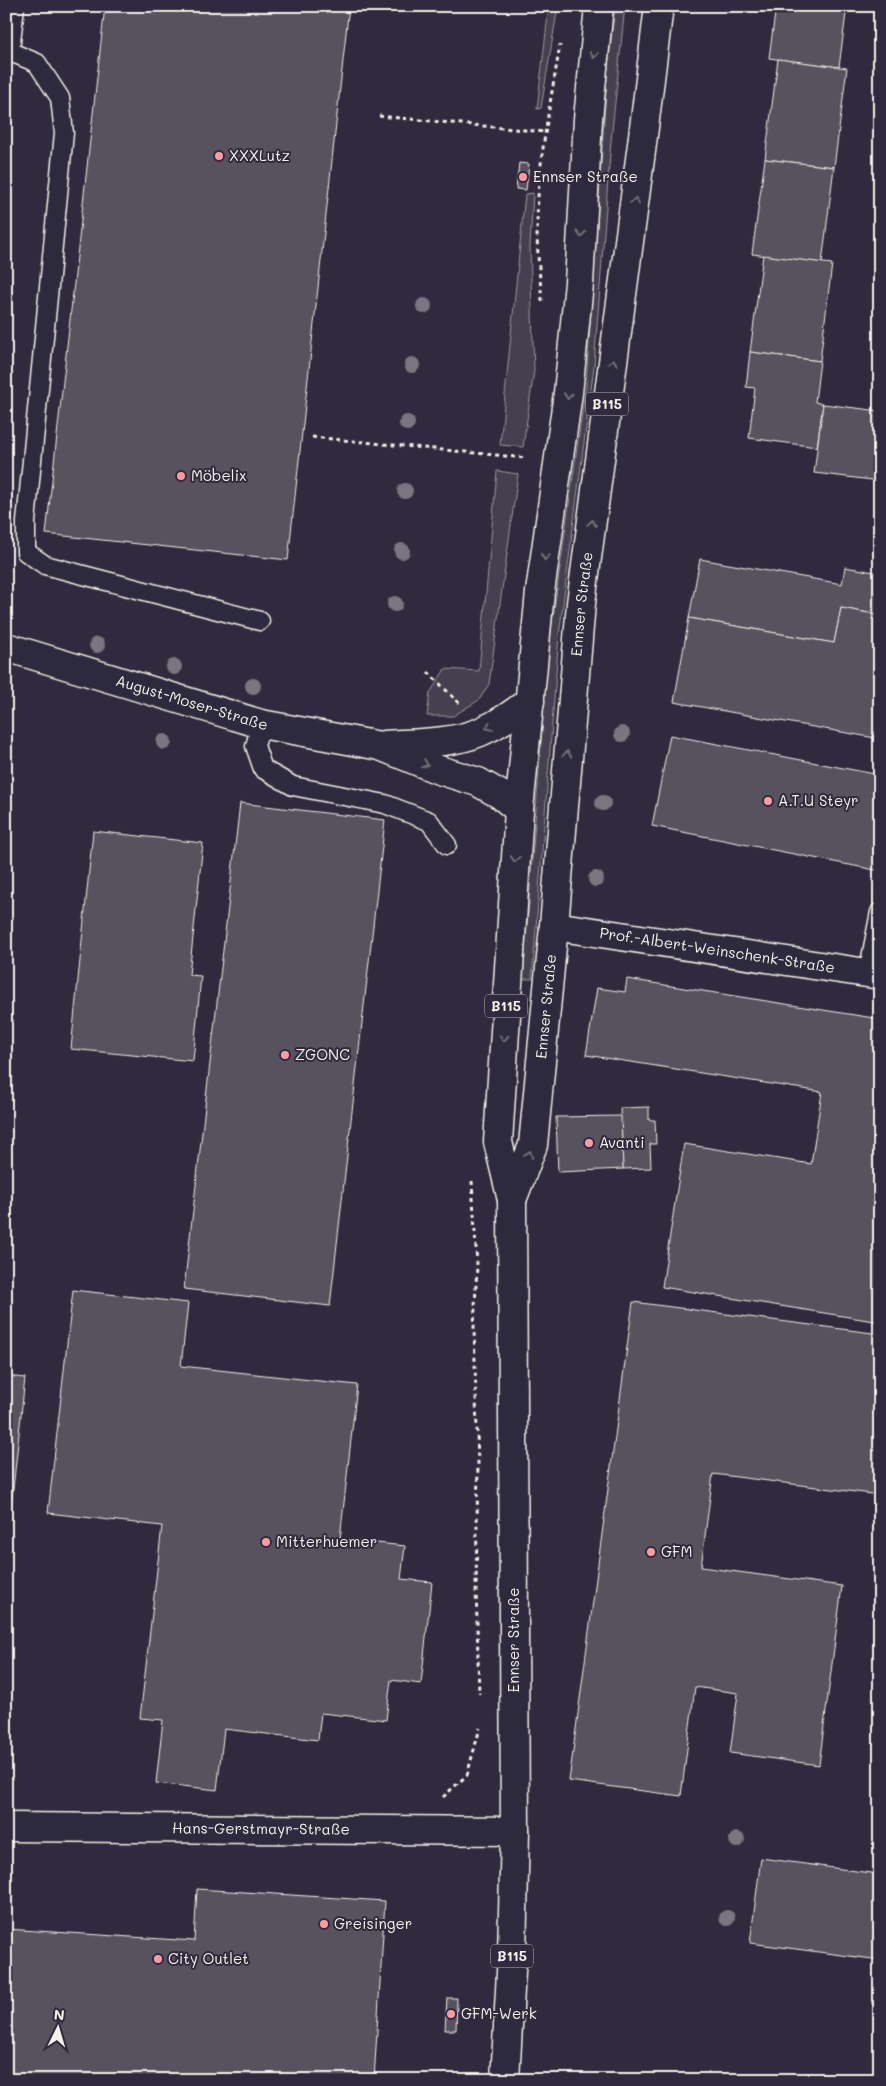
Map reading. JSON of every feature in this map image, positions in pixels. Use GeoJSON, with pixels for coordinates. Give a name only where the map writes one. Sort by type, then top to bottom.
{"type":"FeatureCollection","features":[{"type":"Feature","properties":{"kind":"main road"},"geometry":{"type":"LineString","coordinates":[[6,42],[10,6]]}},
{"type":"Feature","properties":{"kind":"main road","name":"Ennser Straße"},"geometry":{"type":"LineString","coordinates":[[505,2080],[512,1954],[515,1831],[512,1200],[498,1142],[519,810],[540,592],[568,393],[578,283],[588,118],[599,6]]}},
{"type":"Feature","properties":{"kind":"main road","name":"Ennser Straße"},"geometry":{"type":"LineString","coordinates":[[512,1200],[533,1146],[554,926],[581,603],[659,6]]}},
{"type":"Feature","properties":{"kind":"main road","name":"August-Moser-Straße"},"geometry":{"type":"LineString","coordinates":[[6,647],[261,724],[380,746],[439,770],[478,782],[501,795],[519,810]]}},
{"type":"Feature","properties":{"kind":"main road","name":"August-Moser-Straße"},"geometry":{"type":"LineString","coordinates":[[380,746],[442,740],[478,732],[506,719],[530,701]]}},
{"type":"Feature","properties":{"kind":"main road","name":"Prof.-Albert-Weinschenk-Straße"},"geometry":{"type":"LineString","coordinates":[[554,926],[874,974]]}},
{"type":"Feature","properties":{"kind":"main road","name":"Hans-Gerstmayr-Straße"},"geometry":{"type":"LineString","coordinates":[[6,1827],[515,1831]]}},
{"type":"Feature","properties":{"kind":"lane"},"geometry":{"type":"LineString","coordinates":[[6,50],[37,63],[60,98],[64,133],[27,512],[26,552],[45,565],[260,621]]}},
{"type":"Feature","properties":{"kind":"lane"},"geometry":{"type":"LineString","coordinates":[[261,724],[255,746],[263,769],[293,786],[385,804],[430,821],[447,845]]}},
{"type":"Feature","properties":{"kind":"lane"},"geometry":{"type":"LineString","coordinates":[[874,974],[880,912]]}},
{"type":"Feature","properties":{"kind":"path"},"geometry":{"type":"LineString","coordinates":[[542,303],[537,228],[540,171],[544,132],[561,40]]}},
{"type":"Feature","properties":{"kind":"path"},"geometry":{"type":"LineString","coordinates":[[379,116],[544,132]]}},
{"type":"Feature","properties":{"kind":"path"},"geometry":{"type":"LineString","coordinates":[[312,436],[530,459]]}},
{"type":"Feature","properties":{"kind":"path"},"geometry":{"type":"LineString","coordinates":[[428,672],[469,714],[478,732]]}},
{"type":"Feature","properties":{"kind":"path"},"geometry":{"type":"LineString","coordinates":[[472,1176],[477,1265],[474,1328],[478,1464],[476,1587],[479,1700]]}},
{"type":"Feature","properties":{"kind":"path"},"geometry":{"type":"LineString","coordinates":[[416,1830],[418,1809],[433,1807],[467,1775],[480,1728],[480,1718]]}},
{"type":"Feature","properties":{"kind":"shaded area"},"geometry":{"type":"Polygon","coordinates":[[[549,6],[558,6],[541,108],[537,109],[549,6]]]}},
{"type":"Feature","properties":{"kind":"shaded area"},"geometry":{"type":"Polygon","coordinates":[[[615,6],[625,6],[611,141],[594,366],[559,635],[532,979],[523,979],[548,652],[586,385],[607,76],[615,6]]]}},
{"type":"Feature","properties":{"kind":"shaded area"},"geometry":{"type":"Polygon","coordinates":[[[533,193],[530,247],[534,371],[523,447],[500,445],[525,194],[533,193]]]}},
{"type":"Feature","properties":{"kind":"shaded area"},"geometry":{"type":"Polygon","coordinates":[[[497,471],[518,474],[489,684],[479,700],[453,716],[427,716],[430,693],[445,669],[479,671],[497,471]]]}},
{"type":"Feature","properties":{"kind":"building"},"geometry":{"type":"Polygon","coordinates":[[[105,6],[349,6],[288,560],[46,534],[105,6]]]}},
{"type":"Feature","properties":{"kind":"building"},"geometry":{"type":"Polygon","coordinates":[[[776,6],[847,6],[839,67],[769,58],[776,6]]]}},
{"type":"Feature","properties":{"kind":"building"},"geometry":{"type":"Polygon","coordinates":[[[778,59],[847,68],[834,167],[765,159],[778,59]]]}},
{"type":"Feature","properties":{"kind":"building"},"geometry":{"type":"Polygon","coordinates":[[[765,159],[834,167],[822,263],[752,254],[765,159]]]}},
{"type":"Feature","properties":{"kind":"building","name":"Ennser Straße"},"geometry":{"type":"Polygon","coordinates":[[[519,163],[529,164],[526,190],[516,189],[519,163]]]}},
{"type":"Feature","properties":{"kind":"building"},"geometry":{"type":"Polygon","coordinates":[[[763,255],[832,264],[820,361],[750,352],[763,255]]]}},
{"type":"Feature","properties":{"kind":"building"},"geometry":{"type":"Polygon","coordinates":[[[750,352],[820,361],[815,402],[823,404],[817,447],[749,438],[755,388],[746,387],[750,352]]]}},
{"type":"Feature","properties":{"kind":"building"},"geometry":{"type":"Polygon","coordinates":[[[823,404],[880,411],[880,481],[814,473],[823,404]]]}},
{"type":"Feature","properties":{"kind":"building"},"geometry":{"type":"Polygon","coordinates":[[[700,559],[842,584],[845,567],[880,573],[880,615],[841,608],[834,643],[689,618],[700,559]]]}},
{"type":"Feature","properties":{"kind":"building"},"geometry":{"type":"Polygon","coordinates":[[[841,608],[880,615],[880,709],[875,738],[674,702],[689,618],[834,643],[841,608]]]}},
{"type":"Feature","properties":{"kind":"building","name":"A.T.U Steyr"},"geometry":{"type":"Polygon","coordinates":[[[670,735],[880,775],[880,871],[652,826],[670,735]]]}},
{"type":"Feature","properties":{"kind":"building","name":"ZGONC"},"geometry":{"type":"Polygon","coordinates":[[[240,803],[385,820],[330,1306],[184,1289],[240,803]]]}},
{"type":"Feature","properties":{"kind":"building"},"geometry":{"type":"Polygon","coordinates":[[[93,831],[203,843],[189,975],[201,976],[193,1061],[71,1049],[93,831]]]}},
{"type":"Feature","properties":{"kind":"building"},"geometry":{"type":"Polygon","coordinates":[[[627,979],[880,1019],[880,1322],[662,1287],[684,1144],[811,1164],[822,1092],[586,1055],[597,988],[625,992],[627,979]]]}},
{"type":"Feature","properties":{"kind":"building"},"geometry":{"type":"Polygon","coordinates":[[[649,1107],[649,1120],[655,1120],[656,1144],[650,1144],[651,1168],[623,1169],[620,1108],[649,1107]]]}},
{"type":"Feature","properties":{"kind":"building","name":"Avanti"},"geometry":{"type":"Polygon","coordinates":[[[621,1116],[623,1169],[558,1172],[556,1117],[621,1116]]]}},
{"type":"Feature","properties":{"kind":"building","name":"Mitterhuemer"},"geometry":{"type":"Polygon","coordinates":[[[73,1290],[188,1303],[181,1366],[357,1385],[340,1539],[405,1546],[401,1579],[432,1582],[421,1684],[391,1680],[386,1720],[321,1713],[318,1740],[224,1729],[217,1790],[156,1783],[163,1720],[140,1718],[162,1526],[48,1513],[73,1290]]]}},
{"type":"Feature","properties":{"kind":"building","name":"GFM"},"geometry":{"type":"Polygon","coordinates":[[[633,1302],[880,1334],[880,1495],[713,1474],[701,1567],[842,1586],[819,1765],[730,1753],[738,1693],[695,1687],[681,1796],[569,1781],[633,1302]]]}},
{"type":"Feature","properties":{"kind":"building"},"geometry":{"type":"Polygon","coordinates":[[[6,1376],[25,1378],[6,1554],[6,1376]]]}},
{"type":"Feature","properties":{"kind":"building"},"geometry":{"type":"Polygon","coordinates":[[[761,1858],[878,1874],[880,1858],[880,1960],[750,1943],[761,1858]]]}},
{"type":"Feature","properties":{"kind":"building"},"geometry":{"type":"Polygon","coordinates":[[[197,1889],[385,1901],[374,2080],[6,2080],[6,1929],[194,1941],[197,1889]]]}},
{"type":"Feature","properties":{"kind":"building","name":"GFM-Werk"},"geometry":{"type":"Polygon","coordinates":[[[447,1998],[457,1998],[456,2030],[445,2030],[447,1998]]]}},
{"type":"Feature","properties":{"kind":"place","name":"XXXLutz"},"geometry":{"type":"Point","coordinates":[219,156]}},
{"type":"Feature","properties":{"kind":"place","name":"Ennser Straße"},"geometry":{"type":"Point","coordinates":[523,177]}},
{"type":"Feature","properties":{"kind":"place","name":"Möbelix"},"geometry":{"type":"Point","coordinates":[181,476]}},
{"type":"Feature","properties":{"kind":"place","name":"A.T.U Steyr"},"geometry":{"type":"Point","coordinates":[768,801]}},
{"type":"Feature","properties":{"kind":"place","name":"ZGONC"},"geometry":{"type":"Point","coordinates":[285,1055]}},
{"type":"Feature","properties":{"kind":"place","name":"Avanti"},"geometry":{"type":"Point","coordinates":[589,1143]}},
{"type":"Feature","properties":{"kind":"place","name":"Mitterhuemer"},"geometry":{"type":"Point","coordinates":[266,1542]}},
{"type":"Feature","properties":{"kind":"place","name":"GFM"},"geometry":{"type":"Point","coordinates":[651,1552]}},
{"type":"Feature","properties":{"kind":"place","name":"Greisinger"},"geometry":{"type":"Point","coordinates":[324,1924]}},
{"type":"Feature","properties":{"kind":"place","name":"City Outlet"},"geometry":{"type":"Point","coordinates":[158,1959]}},
{"type":"Feature","properties":{"kind":"place","name":"GFM-Werk"},"geometry":{"type":"Point","coordinates":[451,2014]}}]}
